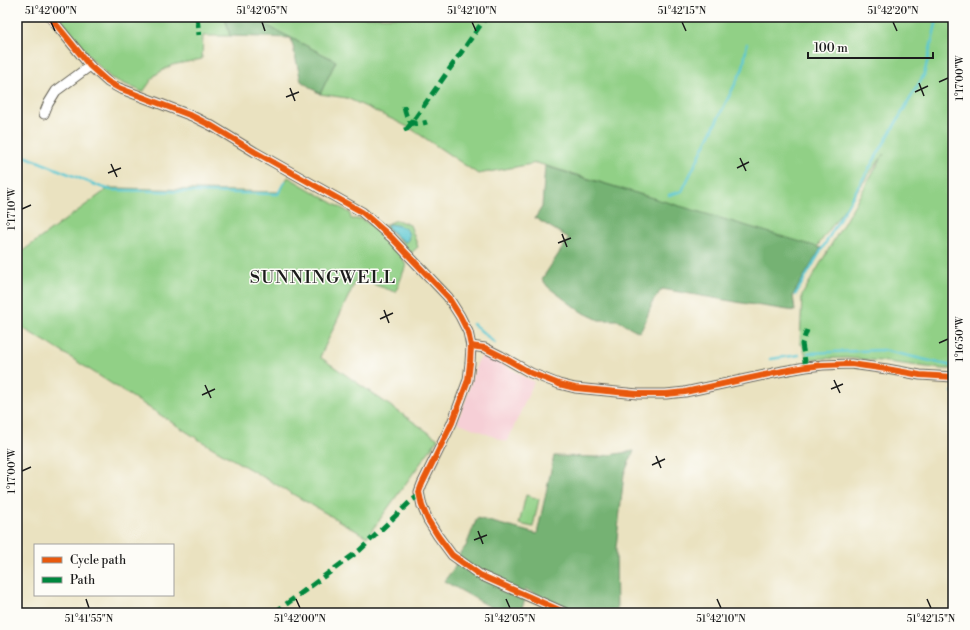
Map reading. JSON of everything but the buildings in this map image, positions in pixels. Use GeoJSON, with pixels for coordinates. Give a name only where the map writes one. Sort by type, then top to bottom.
{"type":"FeatureCollection","features":[{"type":"Feature","properties":{"kind":"street"},"geometry":{"type":"LineString","coordinates":[[50,17],[90,66],[108,82],[119,88],[192,116],[212,126],[254,152],[362,212],[391,237],[448,298],[460,316],[468,332],[471,346],[468,380],[452,423],[419,492],[422,506],[428,520],[452,555],[480,575],[566,613]]}},
{"type":"Feature","properties":{"kind":"street"},"geometry":{"type":"LineString","coordinates":[[44,114],[56,91],[90,66]]}},
{"type":"Feature","properties":{"kind":"street"},"geometry":{"type":"LineString","coordinates":[[471,346],[485,348],[531,373],[559,384],[575,388],[638,394],[685,392],[806,367],[851,364],[920,376],[953,377]]}},
{"type":"Feature","properties":{"kind":"shaded area"},"geometry":{"type":"Polygon","coordinates":[[[484,356],[488,356],[534,382],[507,442],[457,422],[478,361],[484,356]]]}},
{"type":"Feature","properties":{"kind":"green space"},"geometry":{"type":"Polygon","coordinates":[[[59,17],[225,17],[230,36],[203,36],[202,59],[172,65],[155,75],[143,92],[111,78],[87,54],[62,23],[59,17]]]}},
{"type":"Feature","properties":{"kind":"green space"},"geometry":{"type":"Polygon","coordinates":[[[225,17],[250,17],[336,61],[320,94],[301,81],[291,38],[230,36],[225,17]]]}},
{"type":"Feature","properties":{"kind":"green space"},"geometry":{"type":"Polygon","coordinates":[[[250,17],[953,17],[953,369],[847,358],[807,359],[802,344],[800,344],[802,295],[884,154],[816,248],[537,163],[478,174],[413,130],[398,122],[347,98],[320,94],[336,61],[250,17]]]}},
{"type":"Feature","properties":{"kind":"green space"},"geometry":{"type":"Polygon","coordinates":[[[545,166],[821,248],[793,295],[795,311],[662,289],[653,301],[644,325],[639,332],[617,320],[599,320],[580,311],[548,287],[542,279],[569,238],[535,218],[542,207],[545,166]]]}},
{"type":"Feature","properties":{"kind":"green space"},"geometry":{"type":"Polygon","coordinates":[[[288,177],[350,213],[351,219],[361,219],[371,225],[399,251],[406,265],[396,292],[357,278],[320,357],[438,439],[367,537],[201,441],[48,343],[17,325],[17,255],[109,188],[279,192],[288,177]]]}},
{"type":"Feature","properties":{"kind":"green space"},"geometry":{"type":"Polygon","coordinates":[[[397,220],[410,225],[418,247],[411,253],[405,245],[384,225],[397,220]]]}},
{"type":"Feature","properties":{"kind":"green space"},"geometry":{"type":"Polygon","coordinates":[[[634,451],[624,474],[616,548],[617,613],[577,613],[525,589],[525,600],[520,613],[501,613],[444,581],[455,567],[458,556],[466,546],[477,518],[537,534],[554,456],[597,457],[634,451]]]}},
{"type":"Feature","properties":{"kind":"green space"},"geometry":{"type":"Polygon","coordinates":[[[526,495],[539,499],[533,527],[519,524],[526,495]]]}},
{"type":"Feature","properties":{"kind":"water"},"geometry":{"type":"Polygon","coordinates":[[[388,224],[400,226],[406,229],[409,236],[408,240],[406,242],[403,241],[393,233],[387,226],[388,224]]]}},
{"type":"Feature","properties":{"kind":"waterway"},"geometry":{"type":"LineString","coordinates":[[795,295],[924,75],[936,24],[936,17]]}},
{"type":"Feature","properties":{"kind":"waterway"},"geometry":{"type":"LineString","coordinates":[[669,195],[682,191],[743,68],[747,44]]}},
{"type":"Feature","properties":{"kind":"waterway"},"geometry":{"type":"LineString","coordinates":[[17,153],[111,190],[278,194],[285,181]]}},
{"type":"Feature","properties":{"kind":"waterway"},"geometry":{"type":"LineString","coordinates":[[473,324],[495,343]]}},
{"type":"Feature","properties":{"kind":"waterway"},"geometry":{"type":"LineString","coordinates":[[808,353],[883,350],[952,366]]}},
{"type":"Feature","properties":{"kind":"waterway"},"geometry":{"type":"LineString","coordinates":[[770,359],[799,355]]}},
{"type":"Feature","properties":{"kind":"marked path"},"geometry":{"type":"LineString","coordinates":[[197,17],[199,35]]}},
{"type":"Feature","properties":{"kind":"marked path"},"geometry":{"type":"LineString","coordinates":[[404,130],[407,129],[416,117],[486,17]]}},
{"type":"Feature","properties":{"kind":"marked path"},"geometry":{"type":"LineString","coordinates":[[404,106],[406,115],[411,122],[417,124],[427,122]]}},
{"type":"Feature","properties":{"kind":"marked path"},"geometry":{"type":"LineString","coordinates":[[806,367],[802,344],[807,330]]}},
{"type":"Feature","properties":{"kind":"marked path"},"geometry":{"type":"LineString","coordinates":[[274,613],[360,550],[412,500],[419,496]]}},
{"type":"Feature","properties":{"kind":"cycle path"},"geometry":{"type":"LineString","coordinates":[[50,17],[90,66],[108,82],[119,88],[192,116],[212,126],[362,212],[391,237],[448,297],[468,332],[471,346],[468,380],[452,423],[419,492],[422,506],[428,520],[452,555],[480,575],[566,613]]}},
{"type":"Feature","properties":{"kind":"cycle path"},"geometry":{"type":"LineString","coordinates":[[471,346],[485,348],[531,373],[559,384],[575,388],[638,394],[685,392],[783,371],[823,365],[851,364],[920,375],[953,377]]}},
{"type":"Feature","properties":{"kind":"district","name":"SUNNINGWELL"},"geometry":{"type":"Point","coordinates":[323,277]}}]}
